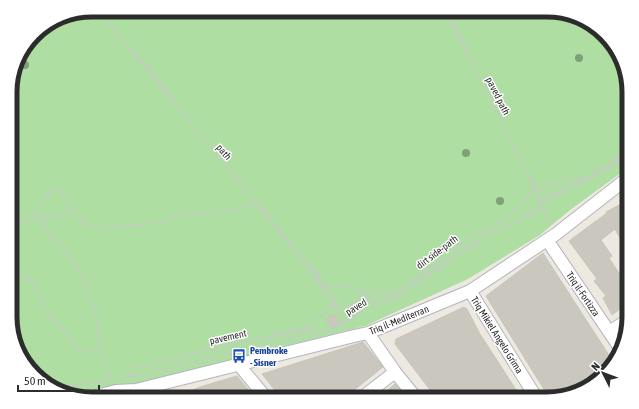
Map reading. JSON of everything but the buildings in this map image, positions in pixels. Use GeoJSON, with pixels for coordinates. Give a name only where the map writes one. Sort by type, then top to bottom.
{"type":"FeatureCollection","features":[{"type":"Feature","properties":{"kind":"street","name":"Triq il-Mediterran"},"geometry":{"type":"LineString","coordinates":[[112,392],[239,365],[354,336],[368,334],[470,291],[551,237],[622,183]]}},
{"type":"Feature","properties":{"kind":"street","name":"Triq il-Fortizza"},"geometry":{"type":"LineString","coordinates":[[551,237],[617,343]]}},
{"type":"Feature","properties":{"kind":"street","name":"Triq Mikiel Angelo Grima"},"geometry":{"type":"LineString","coordinates":[[470,291],[533,392]]}},
{"type":"Feature","properties":{"kind":"street"},"geometry":{"type":"LineString","coordinates":[[609,332],[622,324]]}},
{"type":"Feature","properties":{"kind":"street"},"geometry":{"type":"LineString","coordinates":[[368,334],[411,392]]}},
{"type":"Feature","properties":{"kind":"street"},"geometry":{"type":"LineString","coordinates":[[239,365],[261,392]]}},
{"type":"Feature","properties":{"kind":"street"},"geometry":{"type":"LineString","coordinates":[[369,392],[395,372]]}},
{"type":"Feature","properties":{"kind":"path"},"geometry":{"type":"LineString","coordinates":[[108,17],[116,33],[151,70],[310,270],[354,336]]}},
{"type":"Feature","properties":{"kind":"path"},"geometry":{"type":"LineString","coordinates":[[449,17],[539,198],[551,237]]}},
{"type":"Feature","properties":{"kind":"path","name":"paved path"},"geometry":{"type":"LineString","coordinates":[[449,17],[537,189]]}},
{"type":"Feature","properties":{"kind":"path"},"geometry":{"type":"LineString","coordinates":[[537,189],[554,183],[585,178],[622,154]]}},
{"type":"Feature","properties":{"kind":"path"},"geometry":{"type":"LineString","coordinates":[[539,198],[581,184],[622,158]]}},
{"type":"Feature","properties":{"kind":"path","name":"paved"},"geometry":{"type":"LineString","coordinates":[[65,387],[147,374],[341,325],[622,158]]}},
{"type":"Feature","properties":{"kind":"path"},"geometry":{"type":"LineString","coordinates":[[32,217],[49,193],[59,189],[65,197],[71,210],[88,226],[110,228],[161,222],[183,214],[221,212],[247,207],[256,203]]}},
{"type":"Feature","properties":{"kind":"path","name":"dirt side-path"},"geometry":{"type":"LineString","coordinates":[[351,312],[359,296],[373,290],[391,292],[398,291],[447,257],[465,241],[494,227],[512,213],[532,191],[537,189]]}},
{"type":"Feature","properties":{"kind":"path"},"geometry":{"type":"LineString","coordinates":[[346,324],[360,306],[369,300],[380,298],[388,300],[398,297],[425,280],[465,248],[501,231],[522,218],[538,212],[539,198]]}},
{"type":"Feature","properties":{"kind":"path"},"geometry":{"type":"LineString","coordinates":[[134,388],[133,368],[306,329],[337,301],[265,212],[256,203]]}},
{"type":"Feature","properties":{"kind":"path"},"geometry":{"type":"LineString","coordinates":[[17,222],[32,217],[61,217],[71,210]]}},
{"type":"Feature","properties":{"kind":"path"},"geometry":{"type":"LineString","coordinates":[[38,217],[48,228],[49,235],[69,253],[76,268],[84,275],[86,288],[95,308],[102,358],[116,391]]}},
{"type":"Feature","properties":{"kind":"path"},"geometry":{"type":"LineString","coordinates":[[17,276],[27,277],[34,284],[43,308],[69,337],[79,352],[101,351]]}},
{"type":"Feature","properties":{"kind":"path"},"geometry":{"type":"LineString","coordinates":[[320,286],[341,283],[360,291],[369,300]]}},
{"type":"Feature","properties":{"kind":"path"},"geometry":{"type":"LineString","coordinates":[[333,305],[346,307],[360,306]]}},
{"type":"Feature","properties":{"kind":"green space"},"geometry":{"type":"Polygon","coordinates":[[[87,17],[547,17],[571,21],[580,25],[589,30],[607,46],[616,63],[621,77],[622,172],[570,210],[540,235],[468,279],[365,326],[134,384],[130,392],[92,392],[63,386],[50,379],[32,363],[18,332],[18,77],[27,54],[46,32],[68,21],[87,17]]]}},
{"type":"Feature","properties":{"kind":"place","name":"Pembroke - Sisner"},"geometry":{"type":"Point","coordinates":[239,356]}}]}
